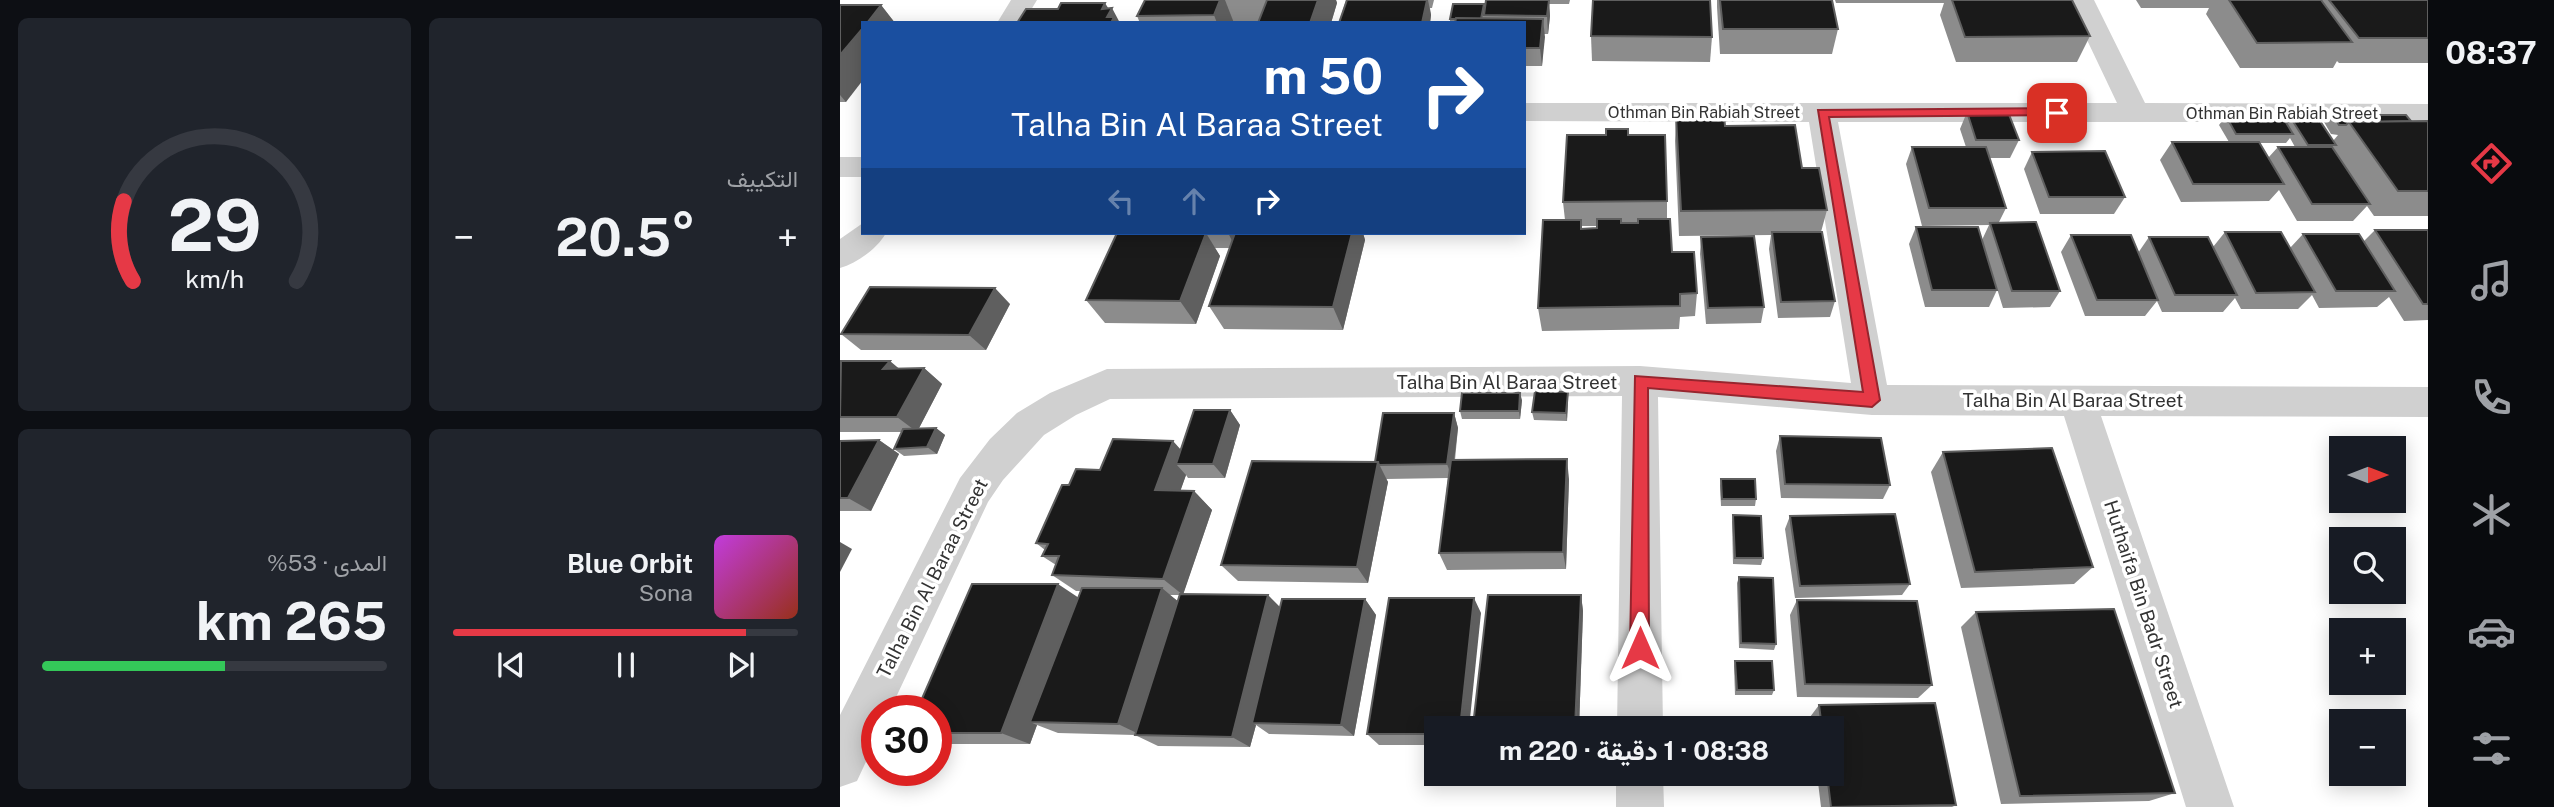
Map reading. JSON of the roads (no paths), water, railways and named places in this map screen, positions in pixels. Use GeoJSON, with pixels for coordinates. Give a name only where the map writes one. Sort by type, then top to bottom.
{"type":"FeatureCollection","features":[{"type":"Feature","properties":{"kind":"street"},"geometry":{"type":"LineString","coordinates":[[1011,21],[1024,0]]}},
{"type":"Feature","properties":{"kind":"street"},"geometry":{"type":"LineString","coordinates":[[2081,0],[2135,113]]}},
{"type":"Feature","properties":{"kind":"street","name":"Othman Bin Rabiah Street"},"geometry":{"type":"LineString","coordinates":[[1526,112],[2428,113]]}},
{"type":"Feature","properties":{"kind":"street"},"geometry":{"type":"LineString","coordinates":[[1822,113],[1872,400]]}},
{"type":"Feature","properties":{"kind":"street"},"geometry":{"type":"LineString","coordinates":[[840,167],[861,167]]}},
{"type":"Feature","properties":{"kind":"street"},"geometry":{"type":"LineString","coordinates":[[840,256],[867,235]]}},
{"type":"Feature","properties":{"kind":"street"},"geometry":{"type":"LineString","coordinates":[[1640,381],[1640,716]]}},
{"type":"Feature","properties":{"kind":"street","name":"Talha Bin Al Baraa Street"},"geometry":{"type":"LineString","coordinates":[[840,764],[974,489],[1002,448],[1036,417],[1107,384],[1640,381],[1872,400],[2428,402]]}},
{"type":"Feature","properties":{"kind":"street","name":"Huthaifa Bin Badr Street"},"geometry":{"type":"LineString","coordinates":[[2077,400],[2210,807]]}},
{"type":"Feature","properties":{"kind":"street"},"geometry":{"type":"LineString","coordinates":[[1640,786],[1640,807]]}}]}
